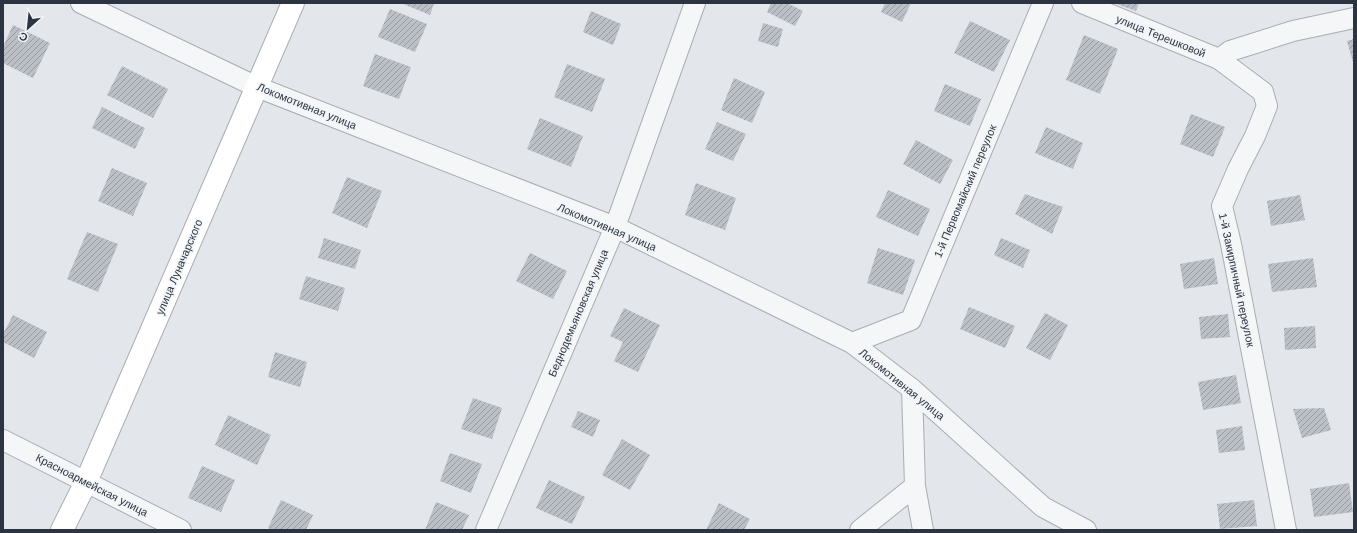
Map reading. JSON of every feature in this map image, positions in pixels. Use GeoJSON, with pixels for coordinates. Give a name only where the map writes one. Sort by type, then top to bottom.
{"type":"FeatureCollection","features":[{"type":"Feature","properties":{"kind":"main road","name":"улица Луначарского"},"geometry":{"type":"LineString","coordinates":[[62,530],[86,482],[293,3]]}},
{"type":"Feature","properties":{"kind":"street","name":"Локомотивная улица"},"geometry":{"type":"LineString","coordinates":[[81,3],[257,87],[615,227],[852,343],[912,388],[1044,507],[1086,530]]}},
{"type":"Feature","properties":{"kind":"street","name":"Беднодемьяновская улица"},"geometry":{"type":"LineString","coordinates":[[486,530],[615,227],[695,3]]}},
{"type":"Feature","properties":{"kind":"street","name":"1-й Первомайский переулок"},"geometry":{"type":"LineString","coordinates":[[852,343],[911,320],[1043,3]]}},
{"type":"Feature","properties":{"kind":"street","name":"улица Терешковой"},"geometry":{"type":"LineString","coordinates":[[1082,3],[1219,59]]}},
{"type":"Feature","properties":{"kind":"street"},"geometry":{"type":"LineString","coordinates":[[1219,59],[1230,51],[1293,31],[1354,18]]}},
{"type":"Feature","properties":{"kind":"street","name":"1-й Закирпичный переулок"},"geometry":{"type":"LineString","coordinates":[[1219,59],[1263,92],[1267,106],[1255,136],[1238,169],[1222,206],[1231,244],[1286,530]]}},
{"type":"Feature","properties":{"kind":"street"},"geometry":{"type":"LineString","coordinates":[[912,388],[915,486],[923,530]]}},
{"type":"Feature","properties":{"kind":"street","name":"Красноармейская улица"},"geometry":{"type":"LineString","coordinates":[[3,440],[181,530]]}},
{"type":"Feature","properties":{"kind":"street"},"geometry":{"type":"LineString","coordinates":[[860,530],[915,486]]}},
{"type":"Feature","properties":{"kind":"building"},"geometry":{"type":"Polygon","coordinates":[[[401,3],[434,3],[430,15],[401,3]]]}},
{"type":"Feature","properties":{"kind":"building"},"geometry":{"type":"Polygon","coordinates":[[[771,3],[787,3],[803,11],[795,26],[767,12],[771,3]]]}},
{"type":"Feature","properties":{"kind":"building"},"geometry":{"type":"Polygon","coordinates":[[[885,3],[911,3],[902,22],[881,12],[885,3]]]}},
{"type":"Feature","properties":{"kind":"building"},"geometry":{"type":"Polygon","coordinates":[[[1114,3],[1139,3],[1136,11],[1114,3]]]}},
{"type":"Feature","properties":{"kind":"building"},"geometry":{"type":"Polygon","coordinates":[[[390,9],[427,24],[415,52],[378,37],[390,9]]]}},
{"type":"Feature","properties":{"kind":"building"},"geometry":{"type":"Polygon","coordinates":[[[591,11],[621,24],[613,45],[583,32],[591,11]]]}},
{"type":"Feature","properties":{"kind":"building"},"geometry":{"type":"Polygon","coordinates":[[[970,21],[1010,40],[994,72],[954,53],[970,21]]]}},
{"type":"Feature","properties":{"kind":"building"},"geometry":{"type":"Polygon","coordinates":[[[763,23],[783,29],[778,47],[758,41],[763,23]]]}},
{"type":"Feature","properties":{"kind":"building"},"geometry":{"type":"Polygon","coordinates":[[[13,25],[50,43],[33,78],[3,63],[3,47],[13,25]]]}},
{"type":"Feature","properties":{"kind":"building"},"geometry":{"type":"Polygon","coordinates":[[[1084,35],[1118,49],[1100,94],[1066,80],[1084,35]]]}},
{"type":"Feature","properties":{"kind":"building"},"geometry":{"type":"Polygon","coordinates":[[[1354,39],[1354,66],[1347,41],[1354,39]]]}},
{"type":"Feature","properties":{"kind":"building"},"geometry":{"type":"Polygon","coordinates":[[[375,54],[411,67],[399,99],[363,86],[375,54]]]}},
{"type":"Feature","properties":{"kind":"building"},"geometry":{"type":"Polygon","coordinates":[[[567,64],[605,79],[592,112],[554,97],[567,64]]]}},
{"type":"Feature","properties":{"kind":"building"},"geometry":{"type":"Polygon","coordinates":[[[122,66],[168,89],[153,118],[107,95],[122,66]]]}},
{"type":"Feature","properties":{"kind":"building"},"geometry":{"type":"Polygon","coordinates":[[[734,78],[765,92],[752,123],[721,110],[734,78]]]}},
{"type":"Feature","properties":{"kind":"building"},"geometry":{"type":"Polygon","coordinates":[[[945,84],[981,99],[970,126],[934,111],[945,84]]]}},
{"type":"Feature","properties":{"kind":"building"},"geometry":{"type":"Polygon","coordinates":[[[102,107],[145,128],[135,149],[92,128],[102,107]]]}},
{"type":"Feature","properties":{"kind":"building"},"geometry":{"type":"Polygon","coordinates":[[[1191,114],[1225,127],[1213,157],[1180,144],[1191,114]]]}},
{"type":"Feature","properties":{"kind":"building"},"geometry":{"type":"Polygon","coordinates":[[[540,118],[583,136],[571,167],[527,149],[540,118]]]}},
{"type":"Feature","properties":{"kind":"building"},"geometry":{"type":"Polygon","coordinates":[[[717,122],[746,134],[733,161],[705,149],[717,122]]]}},
{"type":"Feature","properties":{"kind":"building"},"geometry":{"type":"Polygon","coordinates":[[[1046,127],[1083,143],[1073,169],[1035,153],[1046,127]]]}},
{"type":"Feature","properties":{"kind":"building"},"geometry":{"type":"Polygon","coordinates":[[[916,140],[953,160],[940,184],[903,164],[916,140]]]}},
{"type":"Feature","properties":{"kind":"building"},"geometry":{"type":"Polygon","coordinates":[[[112,168],[147,183],[133,216],[98,201],[112,168]]]}},
{"type":"Feature","properties":{"kind":"building"},"geometry":{"type":"Polygon","coordinates":[[[347,177],[382,191],[367,228],[332,213],[347,177]]]}},
{"type":"Feature","properties":{"kind":"building"},"geometry":{"type":"Polygon","coordinates":[[[696,183],[736,198],[725,230],[685,215],[696,183]]]}},
{"type":"Feature","properties":{"kind":"building"},"geometry":{"type":"Polygon","coordinates":[[[888,190],[930,209],[918,236],[876,217],[888,190]]]}},
{"type":"Feature","properties":{"kind":"building"},"geometry":{"type":"Polygon","coordinates":[[[1025,194],[1063,207],[1052,234],[1015,214],[1025,194]]]}},
{"type":"Feature","properties":{"kind":"building"},"geometry":{"type":"Polygon","coordinates":[[[1300,195],[1305,220],[1271,226],[1267,201],[1300,195]]]}},
{"type":"Feature","properties":{"kind":"building"},"geometry":{"type":"Polygon","coordinates":[[[87,232],[118,244],[98,292],[67,279],[87,232]]]}},
{"type":"Feature","properties":{"kind":"building"},"geometry":{"type":"Polygon","coordinates":[[[324,238],[361,250],[355,269],[318,258],[324,238]]]}},
{"type":"Feature","properties":{"kind":"building"},"geometry":{"type":"Polygon","coordinates":[[[1001,238],[1030,250],[1023,268],[994,255],[1001,238]]]}},
{"type":"Feature","properties":{"kind":"building"},"geometry":{"type":"Polygon","coordinates":[[[878,248],[915,260],[903,295],[867,283],[878,248]]]}},
{"type":"Feature","properties":{"kind":"building"},"geometry":{"type":"Polygon","coordinates":[[[530,253],[567,271],[553,299],[516,281],[530,253]]]}},
{"type":"Feature","properties":{"kind":"building"},"geometry":{"type":"Polygon","coordinates":[[[1214,258],[1218,284],[1184,289],[1180,264],[1214,258]]]}},
{"type":"Feature","properties":{"kind":"building"},"geometry":{"type":"Polygon","coordinates":[[[1313,258],[1317,287],[1272,292],[1268,264],[1313,258]]]}},
{"type":"Feature","properties":{"kind":"building"},"geometry":{"type":"Polygon","coordinates":[[[306,276],[345,288],[338,311],[299,299],[306,276]]]}},
{"type":"Feature","properties":{"kind":"building"},"geometry":{"type":"Polygon","coordinates":[[[969,307],[1015,326],[1005,348],[960,329],[969,307]]]}},
{"type":"Feature","properties":{"kind":"building"},"geometry":{"type":"Polygon","coordinates":[[[624,308],[660,325],[638,372],[614,361],[623,342],[610,336],[624,308]]]}},
{"type":"Feature","properties":{"kind":"building"},"geometry":{"type":"Polygon","coordinates":[[[1045,313],[1068,325],[1050,360],[1026,348],[1045,313]]]}},
{"type":"Feature","properties":{"kind":"building"},"geometry":{"type":"Polygon","coordinates":[[[1228,314],[1230,337],[1201,339],[1199,317],[1228,314]]]}},
{"type":"Feature","properties":{"kind":"building"},"geometry":{"type":"Polygon","coordinates":[[[13,315],[47,332],[34,358],[3,342],[3,334],[13,315]]]}},
{"type":"Feature","properties":{"kind":"building"},"geometry":{"type":"Polygon","coordinates":[[[1315,326],[1316,348],[1285,350],[1284,328],[1315,326]]]}},
{"type":"Feature","properties":{"kind":"building"},"geometry":{"type":"Polygon","coordinates":[[[275,352],[307,362],[300,387],[268,377],[275,352]]]}},
{"type":"Feature","properties":{"kind":"building"},"geometry":{"type":"Polygon","coordinates":[[[1236,375],[1241,403],[1203,410],[1198,382],[1236,375]]]}},
{"type":"Feature","properties":{"kind":"building"},"geometry":{"type":"Polygon","coordinates":[[[473,398],[502,408],[492,439],[461,429],[473,398]]]}},
{"type":"Feature","properties":{"kind":"building"},"geometry":{"type":"Polygon","coordinates":[[[1324,408],[1331,430],[1302,438],[1293,409],[1324,408]]]}},
{"type":"Feature","properties":{"kind":"building"},"geometry":{"type":"Polygon","coordinates":[[[578,411],[600,420],[593,437],[571,427],[578,411]]]}},
{"type":"Feature","properties":{"kind":"building"},"geometry":{"type":"Polygon","coordinates":[[[228,415],[271,435],[257,465],[215,445],[228,415]]]}},
{"type":"Feature","properties":{"kind":"building"},"geometry":{"type":"Polygon","coordinates":[[[1242,426],[1245,450],[1219,453],[1216,430],[1242,426]]]}},
{"type":"Feature","properties":{"kind":"building"},"geometry":{"type":"Polygon","coordinates":[[[622,439],[650,455],[630,490],[602,475],[622,439]]]}},
{"type":"Feature","properties":{"kind":"building"},"geometry":{"type":"Polygon","coordinates":[[[450,453],[482,464],[471,493],[440,481],[450,453]]]}},
{"type":"Feature","properties":{"kind":"building"},"geometry":{"type":"Polygon","coordinates":[[[202,466],[235,480],[221,512],[188,498],[202,466]]]}},
{"type":"Feature","properties":{"kind":"building"},"geometry":{"type":"Polygon","coordinates":[[[549,480],[585,497],[572,524],[536,508],[549,480]]]}},
{"type":"Feature","properties":{"kind":"building"},"geometry":{"type":"Polygon","coordinates":[[[1349,483],[1353,512],[1314,517],[1310,489],[1349,483]]]}},
{"type":"Feature","properties":{"kind":"building"},"geometry":{"type":"Polygon","coordinates":[[[281,500],[313,515],[306,530],[272,530],[268,528],[281,500]]]}},
{"type":"Feature","properties":{"kind":"building"},"geometry":{"type":"Polygon","coordinates":[[[1254,500],[1257,526],[1220,529],[1217,504],[1254,500]]]}},
{"type":"Feature","properties":{"kind":"building"},"geometry":{"type":"Polygon","coordinates":[[[436,502],[469,515],[462,530],[425,530],[436,502]]]}},
{"type":"Feature","properties":{"kind":"building"},"geometry":{"type":"Polygon","coordinates":[[[719,503],[750,519],[744,530],[706,530],[719,503]]]}}]}
